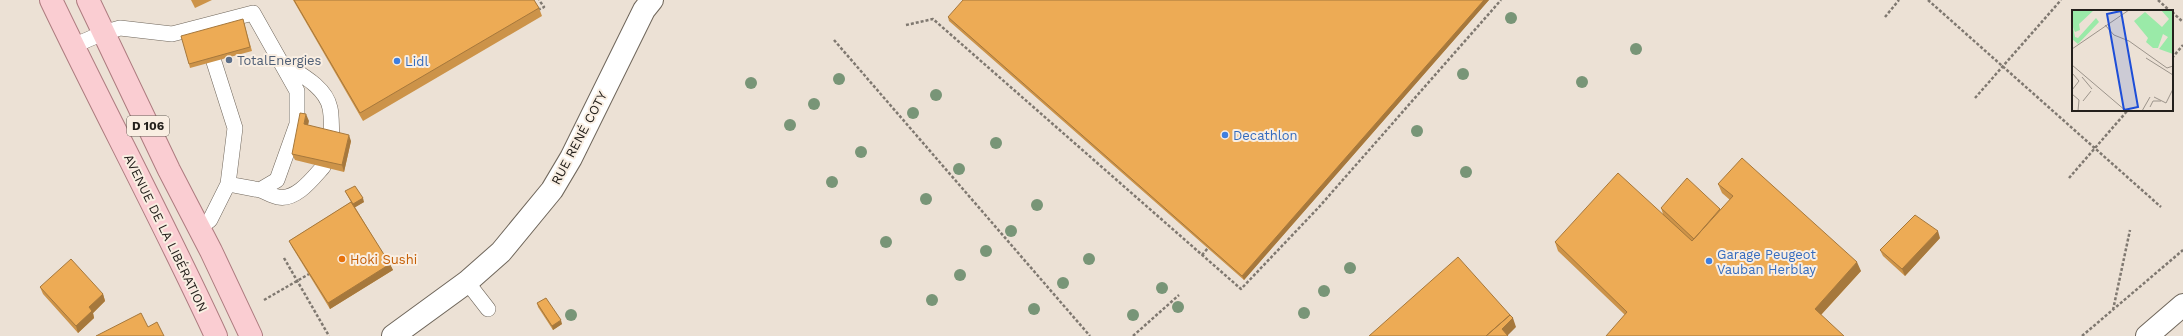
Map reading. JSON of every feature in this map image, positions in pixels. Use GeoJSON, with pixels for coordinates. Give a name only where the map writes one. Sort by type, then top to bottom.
{"type":"FeatureCollection","features":[{"type":"Feature","properties":{"kind":"main road","name":"AVENUE DE LA LIBÉRATION"},"geometry":{"type":"LineString","coordinates":[[51,0],[103,109],[174,246],[216,336]]}},
{"type":"Feature","properties":{"kind":"main road","name":"D 106"},"geometry":{"type":"LineString","coordinates":[[88,0],[198,228],[211,250],[251,336]]}},
{"type":"Feature","properties":{"kind":"street","name":"RUE RENÉ COTY"},"geometry":{"type":"LineString","coordinates":[[393,336],[467,282],[501,252],[552,190],[571,158],[644,10],[652,0]]}},
{"type":"Feature","properties":{"kind":"street"},"geometry":{"type":"LineString","coordinates":[[2148,336],[2183,305]]}},
{"type":"Feature","properties":{"kind":"lane"},"geometry":{"type":"LineString","coordinates":[[73,46],[103,33],[125,28],[172,34],[204,30],[253,13],[297,91],[297,124],[277,180],[260,190]]}},
{"type":"Feature","properties":{"kind":"lane"},"geometry":{"type":"LineString","coordinates":[[279,60],[313,83],[323,94],[330,107],[332,137]]}},
{"type":"Feature","properties":{"kind":"lane"},"geometry":{"type":"LineString","coordinates":[[198,228],[210,220],[228,184],[235,128],[214,62]]}},
{"type":"Feature","properties":{"kind":"lane"},"geometry":{"type":"LineString","coordinates":[[228,184],[260,190],[278,198],[288,196],[307,185],[323,167]]}},
{"type":"Feature","properties":{"kind":"lane"},"geometry":{"type":"LineString","coordinates":[[467,282],[488,309]]}},
{"type":"Feature","properties":{"kind":"path"},"geometry":{"type":"LineString","coordinates":[[538,10],[544,7],[539,0]]}},
{"type":"Feature","properties":{"kind":"path"},"geometry":{"type":"LineString","coordinates":[[906,25],[933,19],[1241,289],[1319,207],[1501,0]]}},
{"type":"Feature","properties":{"kind":"path"},"geometry":{"type":"LineString","coordinates":[[1885,17],[1900,0]]}},
{"type":"Feature","properties":{"kind":"path"},"geometry":{"type":"LineString","coordinates":[[1928,0],[2161,207]]}},
{"type":"Feature","properties":{"kind":"path"},"geometry":{"type":"LineString","coordinates":[[1975,98],[2061,0]]}},
{"type":"Feature","properties":{"kind":"path"},"geometry":{"type":"LineString","coordinates":[[2158,0],[2169,10]]}},
{"type":"Feature","properties":{"kind":"path"},"geometry":{"type":"LineString","coordinates":[[2173,14],[2183,22]]}},
{"type":"Feature","properties":{"kind":"path"},"geometry":{"type":"LineString","coordinates":[[834,40],[1090,336]]}},
{"type":"Feature","properties":{"kind":"path"},"geometry":{"type":"LineString","coordinates":[[2173,57],[2183,45]]}},
{"type":"Feature","properties":{"kind":"path"},"geometry":{"type":"LineString","coordinates":[[2069,178],[2127,111]]}},
{"type":"Feature","properties":{"kind":"path"},"geometry":{"type":"LineString","coordinates":[[2113,310],[2130,230]]}},
{"type":"Feature","properties":{"kind":"path"},"geometry":{"type":"LineString","coordinates":[[1202,255],[1208,248]]}},
{"type":"Feature","properties":{"kind":"path"},"geometry":{"type":"LineString","coordinates":[[2082,336],[2183,250]]}},
{"type":"Feature","properties":{"kind":"path"},"geometry":{"type":"LineString","coordinates":[[284,258],[329,336]]}},
{"type":"Feature","properties":{"kind":"path"},"geometry":{"type":"LineString","coordinates":[[1209,267],[1212,264]]}},
{"type":"Feature","properties":{"kind":"path"},"geometry":{"type":"LineString","coordinates":[[261,302],[298,282],[309,274]]}},
{"type":"Feature","properties":{"kind":"path"},"geometry":{"type":"LineString","coordinates":[[1134,336],[1180,295]]}},
{"type":"Feature","properties":{"kind":"building","name":"Lidl"},"geometry":{"type":"Polygon","coordinates":[[[294,0],[534,0],[539,8],[360,113],[294,0]]]}},
{"type":"Feature","properties":{"kind":"building","name":"Decathlon"},"geometry":{"type":"Polygon","coordinates":[[[963,0],[1484,0],[1242,276],[948,17],[963,0]]]}},
{"type":"Feature","properties":{"kind":"building"},"geometry":{"type":"Polygon","coordinates":[[[243,19],[250,47],[189,64],[181,36],[243,19]]]}},
{"type":"Feature","properties":{"kind":"building"},"geometry":{"type":"Polygon","coordinates":[[[300,113],[306,114],[304,124],[349,135],[342,165],[292,154],[300,113]]]}},
{"type":"Feature","properties":{"kind":"building","name":"Garage Peugeot Vauban Herblay"},"geometry":{"type":"Polygon","coordinates":[[[1742,158],[1857,262],[1815,309],[1844,336],[1606,336],[1627,312],[1555,242],[1618,173],[1692,241],[1733,196],[1718,184],[1742,158]]]}},
{"type":"Feature","properties":{"kind":"building"},"geometry":{"type":"Polygon","coordinates":[[[1687,178],[1720,209],[1694,239],[1661,208],[1687,178]]]}},
{"type":"Feature","properties":{"kind":"building"},"geometry":{"type":"Polygon","coordinates":[[[355,186],[363,198],[353,204],[345,191],[355,186]]]}},
{"type":"Feature","properties":{"kind":"building","name":"Hoki Sushi"},"geometry":{"type":"Polygon","coordinates":[[[351,202],[390,264],[328,303],[289,241],[351,202]]]}},
{"type":"Feature","properties":{"kind":"building"},"geometry":{"type":"Polygon","coordinates":[[[1915,215],[1938,231],[1902,269],[1880,250],[1915,215]]]}},
{"type":"Feature","properties":{"kind":"building"},"geometry":{"type":"Polygon","coordinates":[[[1458,257],[1510,315],[1486,336],[1369,336],[1458,257]]]}},
{"type":"Feature","properties":{"kind":"building"},"geometry":{"type":"Polygon","coordinates":[[[71,259],[103,294],[89,307],[92,311],[76,326],[40,287],[71,259]]]}},
{"type":"Feature","properties":{"kind":"building"},"geometry":{"type":"Polygon","coordinates":[[[546,298],[561,320],[552,326],[537,303],[546,298]]]}},
{"type":"Feature","properties":{"kind":"building"},"geometry":{"type":"Polygon","coordinates":[[[141,313],[148,327],[157,322],[164,336],[96,336],[141,313]]]}},
{"type":"Feature","properties":{"kind":"building"},"geometry":{"type":"Polygon","coordinates":[[[1510,315],[1513,318],[1502,329],[1508,336],[1486,336],[1510,315]]]}},
{"type":"Feature","properties":{"kind":"place","name":"TotalEnergies"},"geometry":{"type":"Point","coordinates":[229,60]}},
{"type":"Feature","properties":{"kind":"place","name":"Lidl"},"geometry":{"type":"Point","coordinates":[397,61]}},
{"type":"Feature","properties":{"kind":"place","name":"Decathlon"},"geometry":{"type":"Point","coordinates":[1225,135]}},
{"type":"Feature","properties":{"kind":"place","name":"Hoki Sushi"},"geometry":{"type":"Point","coordinates":[342,259]}},
{"type":"Feature","properties":{"kind":"place","name":"Garage Peugeot Vauban Herblay"},"geometry":{"type":"Point","coordinates":[1709,261]}}]}
